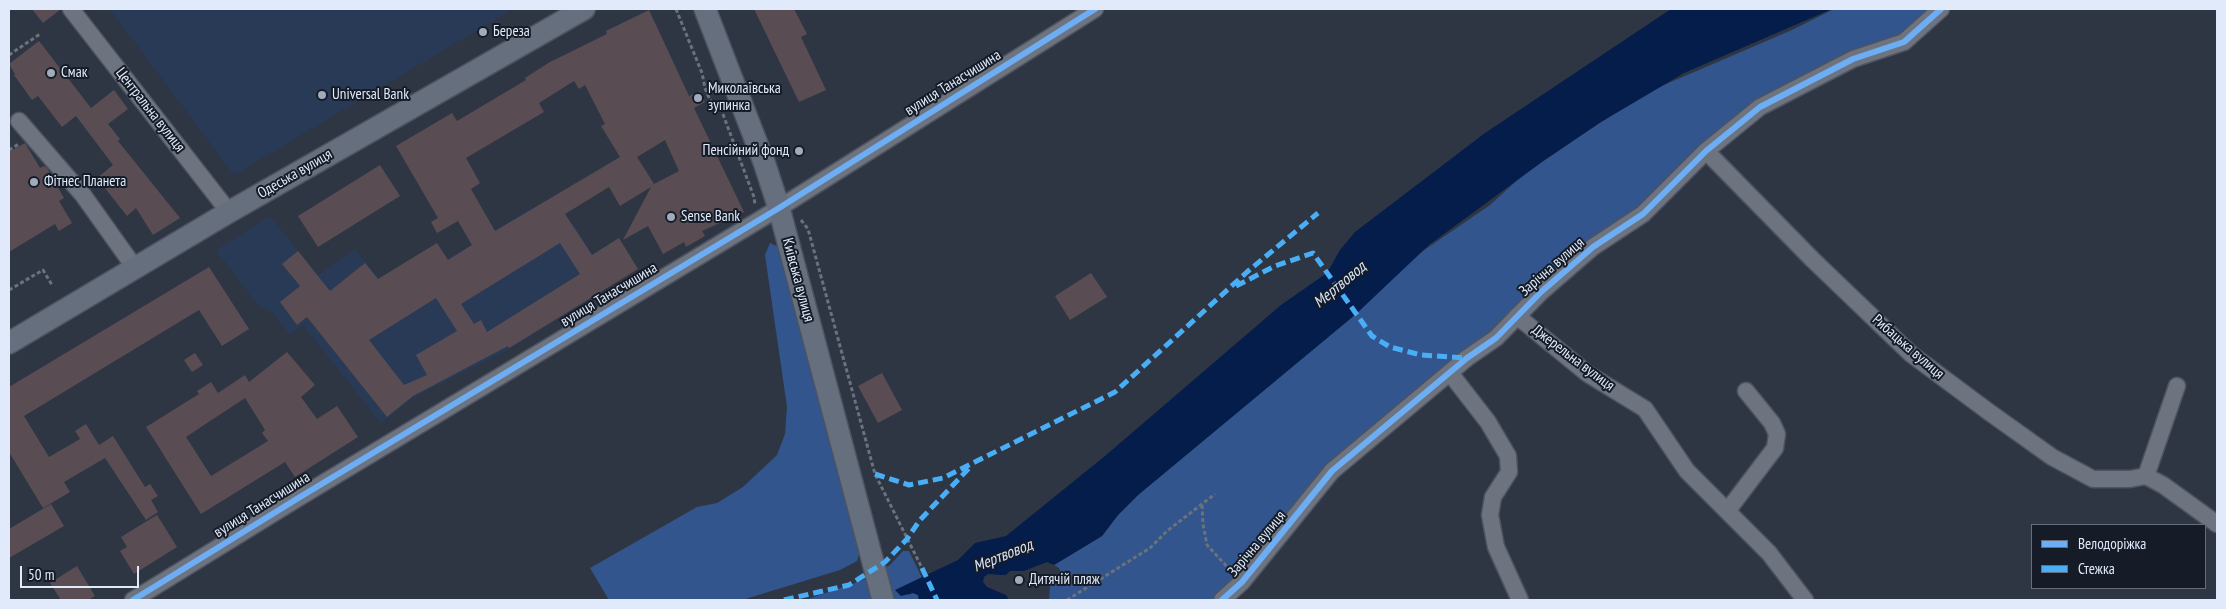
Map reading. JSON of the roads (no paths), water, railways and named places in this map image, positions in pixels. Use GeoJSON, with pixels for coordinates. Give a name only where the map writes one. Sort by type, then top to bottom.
{"type":"FeatureCollection","features":[{"type":"Feature","properties":{"kind":"main road","name":"Одеська вулиця"},"geometry":{"type":"LineString","coordinates":[[9,342],[230,212],[584,9]]}},
{"type":"Feature","properties":{"kind":"main road","name":"Київська вулиця"},"geometry":{"type":"LineString","coordinates":[[705,9],[764,162],[779,208],[883,600]]}},
{"type":"Feature","properties":{"kind":"street","name":"Центральна вулиця"},"geometry":{"type":"LineString","coordinates":[[70,9],[230,212]]}},
{"type":"Feature","properties":{"kind":"street","name":"вулиця Танасчишина"},"geometry":{"type":"LineString","coordinates":[[133,600],[447,407],[779,208],[1095,9]]}},
{"type":"Feature","properties":{"kind":"street","name":"Зарічна вулиця"},"geometry":{"type":"LineString","coordinates":[[1222,600],[1242,582],[1332,471],[1467,358],[1496,338],[1541,292],[1593,247],[1643,214],[1706,151],[1760,108],[1853,59],[1904,42],[1941,9]]}},
{"type":"Feature","properties":{"kind":"street"},"geometry":{"type":"LineString","coordinates":[[19,121],[83,195],[135,268]]}},
{"type":"Feature","properties":{"kind":"street","name":"Рибацька вулиця"},"geometry":{"type":"LineString","coordinates":[[1706,151],[1813,260],[1911,354],[1989,412],[2052,457],[2093,479],[2130,479],[2146,476]]}},
{"type":"Feature","properties":{"kind":"street","name":"Джерельна вулиця"},"geometry":{"type":"LineString","coordinates":[[1517,316],[1588,374],[1645,409],[1687,471],[1769,553],[1805,600]]}},
{"type":"Feature","properties":{"kind":"street"},"geometry":{"type":"LineString","coordinates":[[1450,373],[1488,422],[1508,456],[1509,472],[1493,497],[1490,515],[1496,547],[1520,600]]}},
{"type":"Feature","properties":{"kind":"street"},"geometry":{"type":"LineString","coordinates":[[2177,386],[2146,476],[2163,485],[2217,524]]}},
{"type":"Feature","properties":{"kind":"street"},"geometry":{"type":"LineString","coordinates":[[1728,510],[1775,448],[1777,434],[1772,423],[1746,391]]}},
{"type":"Feature","properties":{"kind":"water","name":"Мертвовод"},"geometry":{"type":"Polygon","coordinates":[[[1671,9],[1832,9],[1684,73],[1601,122],[1542,162],[1429,245],[1356,314],[1138,495],[1118,515],[1102,536],[1054,565],[1047,562],[1024,571],[1010,571],[1006,575],[988,574],[984,577],[983,582],[987,587],[1006,595],[1009,600],[919,600],[918,595],[913,593],[901,596],[895,590],[958,560],[975,543],[1006,536],[1105,456],[1281,305],[1327,273],[1340,250],[1355,232],[1485,133],[1671,9]]]}},
{"type":"Feature","properties":{"kind":"place","name":"Береза"},"geometry":{"type":"Point","coordinates":[483,32]}},
{"type":"Feature","properties":{"kind":"place","name":"Смак"},"geometry":{"type":"Point","coordinates":[51,73]}},
{"type":"Feature","properties":{"kind":"place","name":"Universal Bank"},"geometry":{"type":"Point","coordinates":[322,95]}},
{"type":"Feature","properties":{"kind":"place","name":"Миколаївська зупинка"},"geometry":{"type":"Point","coordinates":[698,98]}},
{"type":"Feature","properties":{"kind":"place","name":"Пенсійний фонд"},"geometry":{"type":"Point","coordinates":[799,151]}},
{"type":"Feature","properties":{"kind":"place","name":"Фітнес Планета"},"geometry":{"type":"Point","coordinates":[34,182]}},
{"type":"Feature","properties":{"kind":"place","name":"Sense Bank"},"geometry":{"type":"Point","coordinates":[671,217]}},
{"type":"Feature","properties":{"kind":"place","name":"Дитячій пляж"},"geometry":{"type":"Point","coordinates":[1019,580]}}]}
